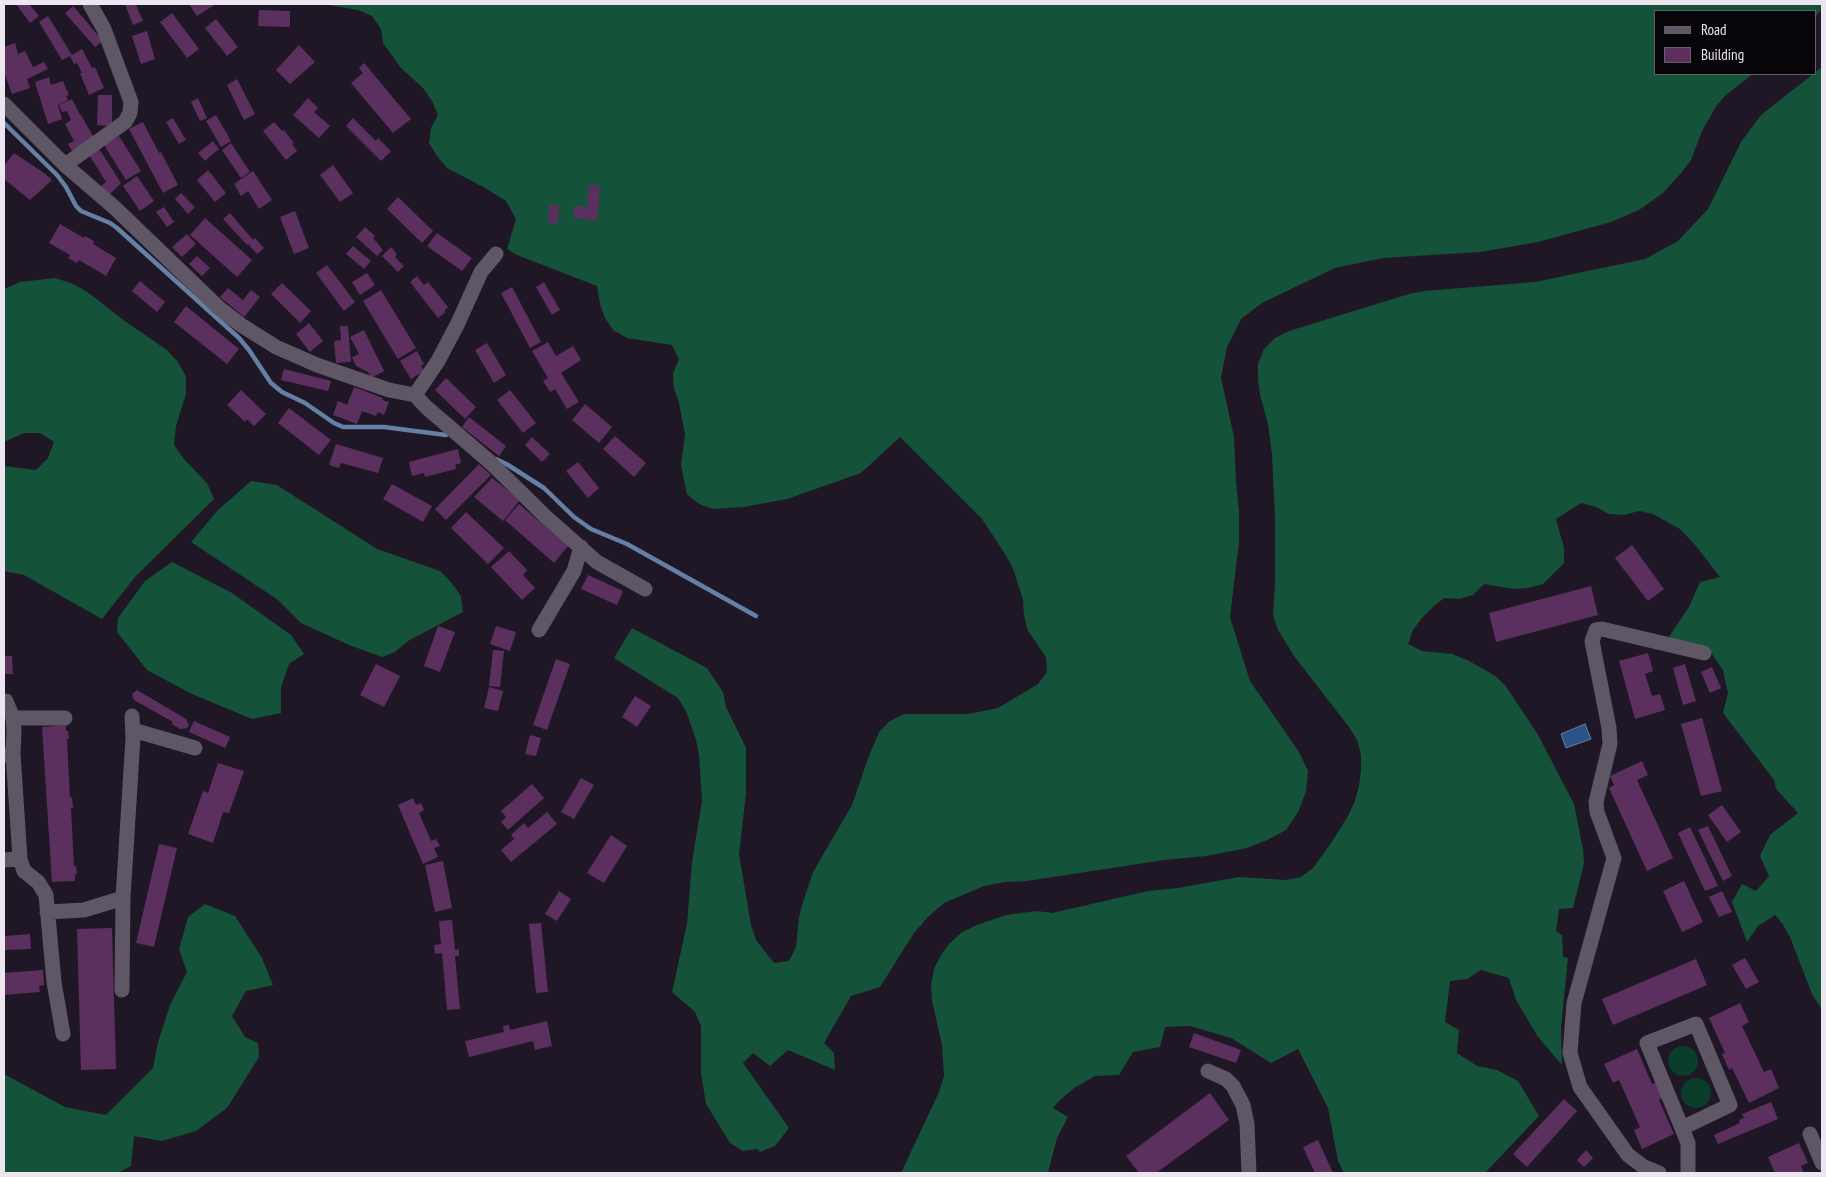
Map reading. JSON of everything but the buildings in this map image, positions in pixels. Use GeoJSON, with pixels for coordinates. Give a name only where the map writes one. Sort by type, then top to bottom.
{"type":"FeatureCollection","features":[{"type":"Feature","properties":{"kind":"street"},"geometry":{"type":"LineString","coordinates":[[65,165],[125,122],[130,113],[130,102],[104,29],[90,4]]}},
{"type":"Feature","properties":{"kind":"street"},"geometry":{"type":"LineString","coordinates":[[4,104],[65,165],[115,208],[218,308],[276,347],[317,365],[389,390],[415,396],[490,462],[546,517],[597,562],[645,589]]}},
{"type":"Feature","properties":{"kind":"street"},"geometry":{"type":"LineString","coordinates":[[415,396],[438,361],[481,272],[496,254]]}},
{"type":"Feature","properties":{"kind":"street"},"geometry":{"type":"LineString","coordinates":[[539,630],[574,571],[581,547]]}},
{"type":"Feature","properties":{"kind":"street"},"geometry":{"type":"LineString","coordinates":[[1659,1173],[1640,1164],[1628,1155],[1580,1087],[1570,1053],[1574,1003],[1614,858],[1597,812],[1596,802],[1610,744],[1609,728],[1592,641],[1596,630],[1602,629],[1704,653]]}},
{"type":"Feature","properties":{"kind":"street"},"geometry":{"type":"LineString","coordinates":[[6,701],[13,718],[14,730],[8,755],[20,859],[24,871],[38,882],[46,895],[54,982],[63,1034]]}},
{"type":"Feature","properties":{"kind":"street"},"geometry":{"type":"LineString","coordinates":[[13,718],[65,718]]}},
{"type":"Feature","properties":{"kind":"street"},"geometry":{"type":"LineString","coordinates":[[122,990],[123,898],[132,723],[195,748]]}},
{"type":"Feature","properties":{"kind":"street"},"geometry":{"type":"LineString","coordinates":[[4,860],[20,859]]}},
{"type":"Feature","properties":{"kind":"street"},"geometry":{"type":"LineString","coordinates":[[47,912],[84,910],[123,898]]}},
{"type":"Feature","properties":{"kind":"street"},"geometry":{"type":"LineString","coordinates":[[1682,1128],[1730,1105],[1696,1024],[1647,1043],[1688,1143],[1688,1173]]}},
{"type":"Feature","properties":{"kind":"street"},"geometry":{"type":"LineString","coordinates":[[1208,1071],[1226,1079],[1233,1086],[1243,1105],[1247,1124],[1249,1173]]}},
{"type":"Feature","properties":{"kind":"street"},"geometry":{"type":"LineString","coordinates":[[1810,1134],[1822,1164]]}},
{"type":"Feature","properties":{"kind":"green space"},"geometry":{"type":"Polygon","coordinates":[[[323,4],[1822,4],[1822,9],[1816,16],[1816,10],[1654,10],[1654,75],[1752,75],[1727,94],[1717,105],[1702,131],[1691,160],[1682,172],[1663,193],[1639,210],[1611,222],[1538,242],[1480,252],[1383,258],[1335,268],[1262,303],[1241,319],[1227,347],[1221,378],[1234,437],[1239,512],[1239,542],[1230,617],[1250,681],[1299,752],[1308,771],[1306,792],[1298,812],[1286,830],[1247,848],[1206,856],[1164,860],[1027,881],[1005,882],[984,886],[944,903],[914,933],[880,987],[851,996],[824,1043],[834,1053],[835,1070],[788,1050],[770,1066],[753,1053],[743,1063],[789,1128],[775,1146],[760,1152],[757,1149],[743,1151],[730,1143],[706,1104],[701,1073],[701,1026],[695,1012],[672,992],[687,924],[692,862],[702,801],[699,755],[696,740],[686,711],[678,698],[614,658],[632,628],[707,668],[723,692],[726,707],[746,748],[746,794],[739,854],[751,925],[756,940],[774,963],[789,961],[796,947],[799,917],[813,872],[852,805],[879,732],[890,721],[904,714],[968,714],[998,708],[1038,684],[1047,672],[1046,657],[1028,631],[1024,616],[1023,600],[1014,571],[982,519],[900,437],[861,473],[787,499],[743,507],[713,509],[699,504],[687,494],[681,465],[685,434],[679,403],[674,389],[673,373],[679,359],[672,345],[627,338],[613,330],[605,318],[597,286],[517,255],[507,249],[516,219],[506,201],[447,168],[437,156],[429,143],[431,128],[438,115],[432,101],[423,88],[401,68],[383,43],[381,29],[372,16],[358,10],[323,4]]]}},
{"type":"Feature","properties":{"kind":"green space"},"geometry":{"type":"Polygon","coordinates":[[[1822,67],[1822,1010],[1812,994],[1790,937],[1782,923],[1775,915],[1758,926],[1747,942],[1732,902],[1742,884],[1756,891],[1769,876],[1760,856],[1770,835],[1798,813],[1776,789],[1774,780],[1723,713],[1728,693],[1723,670],[1707,647],[1668,638],[1689,607],[1700,582],[1720,577],[1680,529],[1653,514],[1639,511],[1624,515],[1609,514],[1596,507],[1581,503],[1556,519],[1564,548],[1564,563],[1543,584],[1514,589],[1484,584],[1473,595],[1459,599],[1444,598],[1422,618],[1413,630],[1408,644],[1422,651],[1452,654],[1467,660],[1494,675],[1505,685],[1537,733],[1574,804],[1583,849],[1584,864],[1573,908],[1559,909],[1556,931],[1562,935],[1563,957],[1568,958],[1561,1027],[1562,1065],[1538,1037],[1516,1000],[1509,978],[1481,970],[1467,979],[1450,981],[1445,1022],[1459,1030],[1457,1053],[1477,1066],[1497,1070],[1518,1081],[1539,1116],[1485,1173],[1344,1173],[1338,1161],[1328,1108],[1298,1049],[1271,1063],[1231,1038],[1190,1026],[1165,1027],[1160,1047],[1133,1052],[1119,1075],[1095,1076],[1074,1088],[1060,1100],[1053,1108],[1068,1117],[1057,1138],[1048,1173],[901,1173],[939,1092],[944,1076],[942,1045],[932,1001],[931,985],[934,969],[950,943],[962,932],[1006,915],[1037,911],[1052,913],[1148,891],[1178,888],[1239,877],[1286,880],[1301,877],[1313,868],[1331,843],[1355,801],[1361,771],[1361,755],[1357,740],[1294,656],[1278,630],[1273,615],[1275,517],[1272,455],[1268,424],[1258,380],[1258,364],[1264,349],[1275,338],[1289,331],[1409,294],[1424,291],[1535,282],[1645,259],[1678,241],[1708,209],[1741,142],[1761,115],[1812,75],[1816,75],[1816,72],[1822,67]]]}},
{"type":"Feature","properties":{"kind":"green space"},"geometry":{"type":"Polygon","coordinates":[[[55,278],[71,283],[86,291],[126,322],[167,350],[178,362],[186,377],[186,394],[176,426],[174,445],[184,459],[207,483],[214,499],[135,577],[102,619],[24,575],[4,571],[4,466],[36,470],[48,458],[54,442],[40,433],[24,433],[4,442],[4,289],[20,282],[55,278]]]}},
{"type":"Feature","properties":{"kind":"green space"},"geometry":{"type":"Polygon","coordinates":[[[251,481],[277,485],[377,549],[440,571],[461,596],[463,612],[408,641],[395,652],[382,657],[349,645],[301,623],[278,600],[191,542],[218,510],[251,481]]]}},
{"type":"Feature","properties":{"kind":"green space"},"geometry":{"type":"Polygon","coordinates":[[[172,562],[232,593],[291,635],[304,654],[289,664],[281,687],[281,713],[252,719],[192,694],[147,670],[117,632],[118,618],[145,581],[172,562]]]}},
{"type":"Feature","properties":{"kind":"green space"},"geometry":{"type":"Polygon","coordinates":[[[205,904],[235,916],[262,958],[273,985],[246,991],[232,1016],[245,1037],[258,1043],[259,1057],[227,1108],[196,1131],[162,1141],[134,1136],[131,1166],[118,1173],[4,1173],[4,1074],[65,1107],[106,1115],[153,1068],[158,1042],[170,1005],[187,972],[179,949],[188,917],[205,904]]]}},
{"type":"Feature","properties":{"kind":"green space"},"geometry":{"type":"Polygon","coordinates":[[[1683,1046],[1694,1050],[1698,1061],[1694,1072],[1683,1076],[1672,1072],[1668,1061],[1672,1050],[1683,1046]]]}},
{"type":"Feature","properties":{"kind":"green space"},"geometry":{"type":"Polygon","coordinates":[[[1696,1078],[1707,1082],[1711,1093],[1707,1104],[1696,1108],[1685,1104],[1681,1093],[1685,1082],[1696,1078]]]}},
{"type":"Feature","properties":{"kind":"water"},"geometry":{"type":"Polygon","coordinates":[[[1585,724],[1591,739],[1566,748],[1561,734],[1585,724]]]}},
{"type":"Feature","properties":{"kind":"waterway"},"geometry":{"type":"LineString","coordinates":[[4,123],[57,175],[81,211],[110,223],[117,228],[239,338],[271,383],[282,392],[305,403],[343,427],[384,427],[446,435]]}},
{"type":"Feature","properties":{"kind":"waterway"},"geometry":{"type":"LineString","coordinates":[[496,459],[544,488],[574,517],[591,529],[627,544],[756,616]]}}]}
